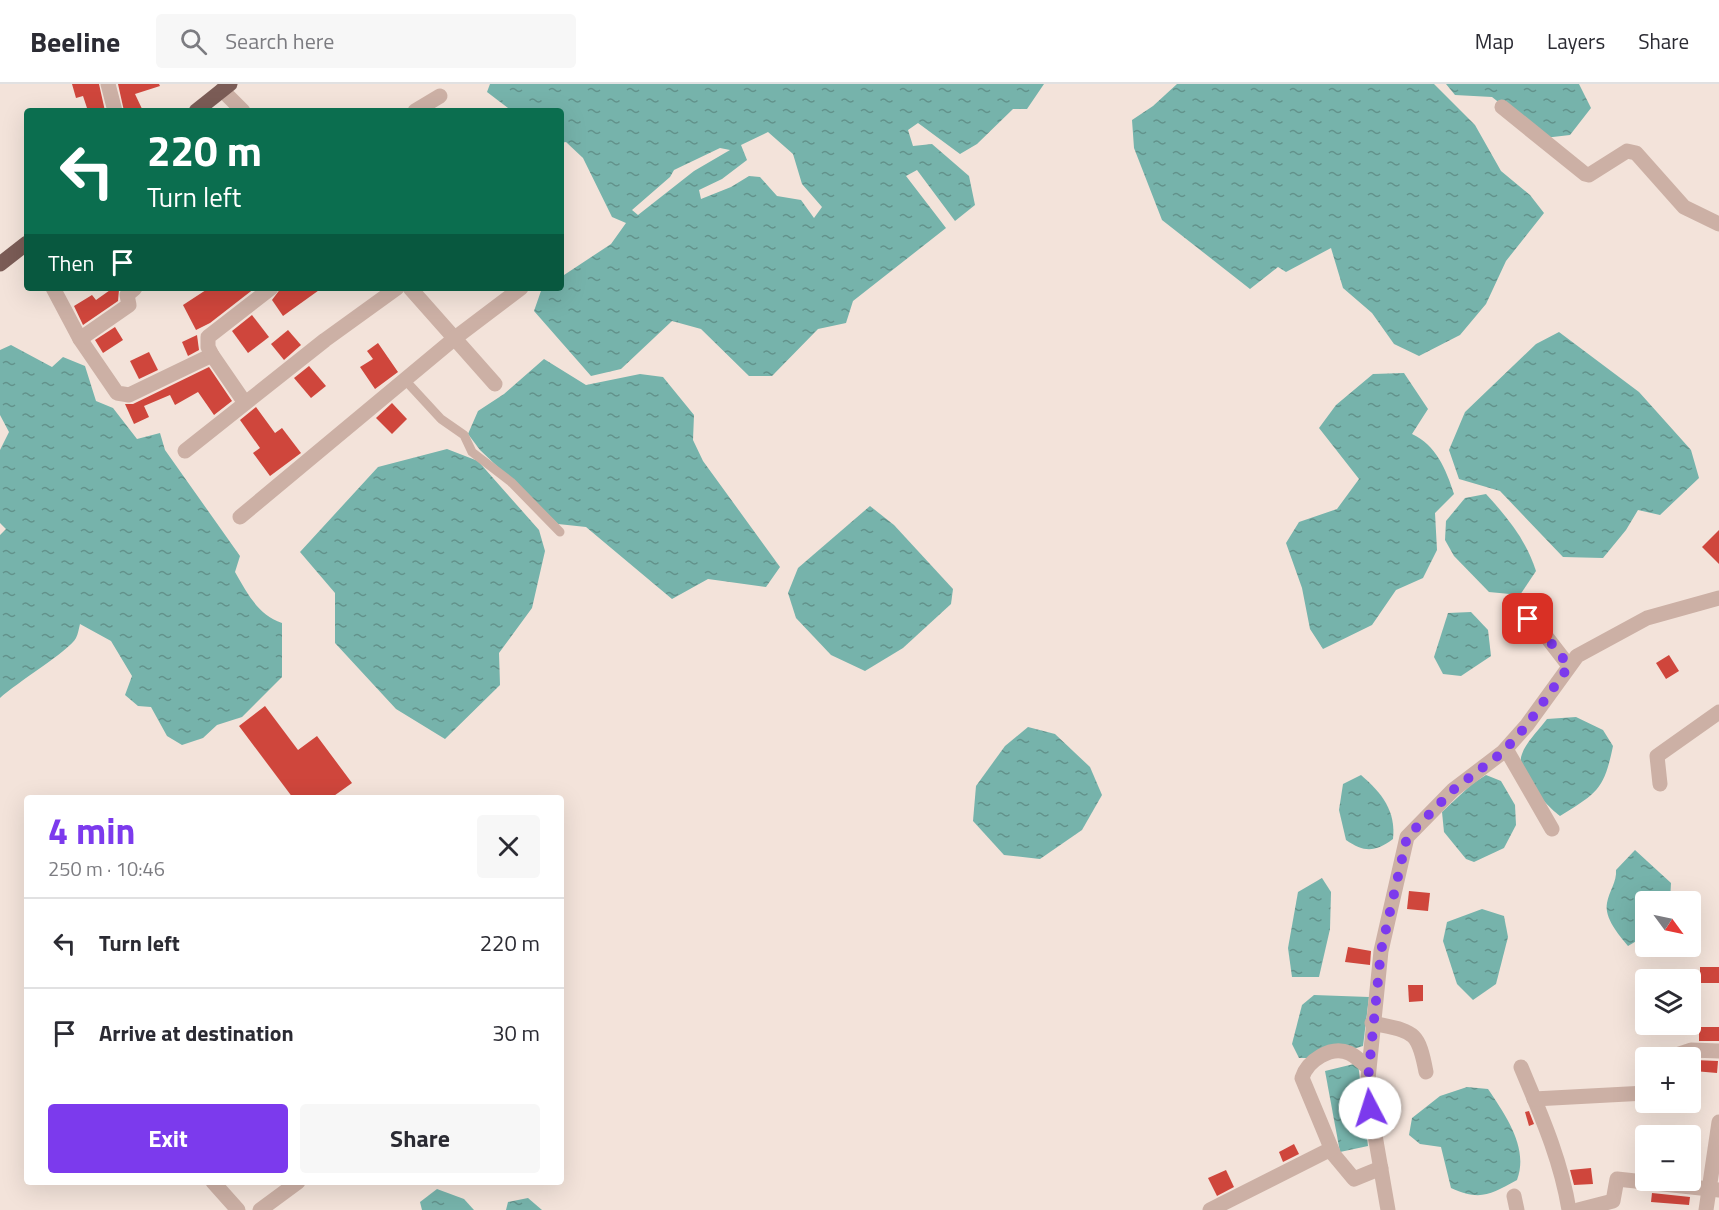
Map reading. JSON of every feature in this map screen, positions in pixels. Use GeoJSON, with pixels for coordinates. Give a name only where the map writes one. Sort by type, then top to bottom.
{"type":"FeatureCollection","features":[{"type":"Feature","properties":{"kind":"main road"},"geometry":{"type":"LineString","coordinates":[[200,108],[226,87]]}},
{"type":"Feature","properties":{"kind":"main road"},"geometry":{"type":"LineString","coordinates":[[0,264],[24,245]]}},
{"type":"Feature","properties":{"kind":"street"},"geometry":{"type":"LineString","coordinates":[[108,84],[114,108]]}},
{"type":"Feature","properties":{"kind":"street"},"geometry":{"type":"LineString","coordinates":[[226,87],[241,108]]}},
{"type":"Feature","properties":{"kind":"street"},"geometry":{"type":"LineString","coordinates":[[420,108],[440,96]]}},
{"type":"Feature","properties":{"kind":"street"},"geometry":{"type":"LineString","coordinates":[[1502,107],[1585,174],[1589,175],[1626,151],[1636,153],[1684,207],[1719,224]]}},
{"type":"Feature","properties":{"kind":"street"},"geometry":{"type":"LineString","coordinates":[[55,291],[80,339],[112,389],[124,396],[212,355]]}},
{"type":"Feature","properties":{"kind":"street"},"geometry":{"type":"LineString","coordinates":[[80,339],[129,304],[127,295],[132,291]]}},
{"type":"Feature","properties":{"kind":"street"},"geometry":{"type":"LineString","coordinates":[[244,403],[212,355],[207,343],[212,333],[267,291]]}},
{"type":"Feature","properties":{"kind":"street"},"geometry":{"type":"LineString","coordinates":[[185,451],[325,340],[393,291]]}},
{"type":"Feature","properties":{"kind":"street"},"geometry":{"type":"LineString","coordinates":[[413,291],[495,384]]}},
{"type":"Feature","properties":{"kind":"street"},"geometry":{"type":"LineString","coordinates":[[240,517],[455,338],[517,291]]}},
{"type":"Feature","properties":{"kind":"street"},"geometry":{"type":"LineString","coordinates":[[1388,1210],[1367,1089],[1368,1067],[1381,951],[1407,837],[1453,790],[1506,749],[1577,656],[1647,618],[1719,598]]}},
{"type":"Feature","properties":{"kind":"street"},"geometry":{"type":"LineString","coordinates":[[1514,626],[1528,619],[1534,621],[1569,666]]}},
{"type":"Feature","properties":{"kind":"street"},"geometry":{"type":"LineString","coordinates":[[1660,783],[1657,756],[1719,712]]}},
{"type":"Feature","properties":{"kind":"street"},"geometry":{"type":"LineString","coordinates":[[1506,749],[1552,829]]}},
{"type":"Feature","properties":{"kind":"street"},"geometry":{"type":"LineString","coordinates":[[1372,1023],[1407,1031],[1416,1037],[1421,1046],[1426,1072]]}},
{"type":"Feature","properties":{"kind":"street"},"geometry":{"type":"LineString","coordinates":[[1701,1050],[1719,1051]]}},
{"type":"Feature","properties":{"kind":"street"},"geometry":{"type":"LineString","coordinates":[[1368,1067],[1345,1051],[1321,1055],[1304,1071],[1303,1084],[1331,1149],[1354,1179],[1381,1168]]}},
{"type":"Feature","properties":{"kind":"street"},"geometry":{"type":"LineString","coordinates":[[1521,1067],[1552,1142],[1565,1182],[1569,1210]]}},
{"type":"Feature","properties":{"kind":"street"},"geometry":{"type":"LineString","coordinates":[[1534,1099],[1635,1094]]}},
{"type":"Feature","properties":{"kind":"street"},"geometry":{"type":"LineString","coordinates":[[1706,1210],[1714,1189],[1719,1122]]}},
{"type":"Feature","properties":{"kind":"street"},"geometry":{"type":"LineString","coordinates":[[1210,1210],[1331,1149]]}},
{"type":"Feature","properties":{"kind":"street"},"geometry":{"type":"LineString","coordinates":[[1578,1210],[1613,1201],[1617,1179],[1714,1189]]}},
{"type":"Feature","properties":{"kind":"street"},"geometry":{"type":"LineString","coordinates":[[216,1185],[238,1210]]}},
{"type":"Feature","properties":{"kind":"street"},"geometry":{"type":"LineString","coordinates":[[260,1210],[294,1185]]}},
{"type":"Feature","properties":{"kind":"lane"},"geometry":{"type":"LineString","coordinates":[[405,380],[441,419],[464,435],[472,452],[511,482],[560,532]]}},
{"type":"Feature","properties":{"kind":"water"},"geometry":{"type":"Polygon","coordinates":[[[490,84],[1044,84],[1027,109],[1013,109],[977,144],[960,154],[918,123],[908,130],[913,146],[932,144],[969,176],[975,205],[955,221],[917,170],[906,176],[946,228],[853,301],[846,323],[818,329],[772,376],[749,376],[701,329],[672,321],[621,369],[591,376],[534,311],[541,291],[564,291],[564,275],[611,244],[626,223],[612,217],[583,158],[564,142],[564,108],[508,108],[487,92],[490,84]],[[768,132],[741,145],[747,160],[722,179],[699,190],[701,199],[731,187],[749,176],[760,177],[777,196],[801,200],[814,218],[822,207],[802,184],[793,154],[768,132]],[[720,148],[674,170],[670,177],[632,210],[638,215],[694,171],[730,150],[720,148]]]}},
{"type":"Feature","properties":{"kind":"water"},"geometry":{"type":"Polygon","coordinates":[[[1177,84],[1434,84],[1475,125],[1501,171],[1530,195],[1544,213],[1506,261],[1486,304],[1460,335],[1419,356],[1394,344],[1372,313],[1343,288],[1331,248],[1286,272],[1278,267],[1250,289],[1162,220],[1134,148],[1132,120],[1153,106],[1177,84]]]}},
{"type":"Feature","properties":{"kind":"water"},"geometry":{"type":"Polygon","coordinates":[[[1446,84],[1579,84],[1591,108],[1570,135],[1544,138],[1492,97],[1455,95],[1446,84]]]}},
{"type":"Feature","properties":{"kind":"water"},"geometry":{"type":"Polygon","coordinates":[[[1559,332],[1639,392],[1691,450],[1699,478],[1660,515],[1638,510],[1626,530],[1603,558],[1563,557],[1500,491],[1459,479],[1449,450],[1465,412],[1536,344],[1559,332]]]}},
{"type":"Feature","properties":{"kind":"water"},"geometry":{"type":"Polygon","coordinates":[[[11,345],[52,367],[63,357],[85,366],[96,401],[113,408],[137,439],[160,433],[165,450],[240,556],[235,572],[249,595],[260,609],[282,623],[282,677],[242,717],[217,725],[203,738],[182,745],[167,736],[151,707],[138,706],[125,695],[132,676],[111,641],[80,624],[77,636],[71,644],[0,698],[0,535],[6,529],[0,523],[0,450],[9,432],[0,415],[0,350],[11,345]]]}},
{"type":"Feature","properties":{"kind":"water"},"geometry":{"type":"Polygon","coordinates":[[[544,359],[586,385],[640,374],[663,377],[694,415],[693,440],[703,461],[780,567],[766,587],[708,579],[672,599],[586,527],[558,524],[480,450],[468,434],[478,411],[504,394],[544,359]]]}},
{"type":"Feature","properties":{"kind":"water"},"geometry":{"type":"Polygon","coordinates":[[[1404,373],[1428,409],[1412,434],[1428,444],[1434,451],[1454,494],[1435,513],[1437,550],[1423,578],[1396,590],[1372,625],[1323,649],[1310,629],[1302,588],[1286,543],[1299,522],[1337,509],[1359,479],[1319,428],[1336,405],[1373,374],[1404,373]]]}},
{"type":"Feature","properties":{"kind":"water"},"geometry":{"type":"Polygon","coordinates":[[[447,449],[478,461],[539,530],[545,551],[532,608],[499,653],[500,685],[445,739],[396,709],[335,643],[335,593],[300,552],[378,467],[447,449]]]}},
{"type":"Feature","properties":{"kind":"water"},"geometry":{"type":"Polygon","coordinates":[[[1486,494],[1516,530],[1536,571],[1520,595],[1489,592],[1454,556],[1445,540],[1446,521],[1465,498],[1486,494]]]}},
{"type":"Feature","properties":{"kind":"water"},"geometry":{"type":"Polygon","coordinates":[[[870,506],[894,525],[953,589],[951,604],[903,648],[865,671],[831,655],[796,618],[788,593],[798,568],[870,506]]]}},
{"type":"Feature","properties":{"kind":"water"},"geometry":{"type":"Polygon","coordinates":[[[1471,612],[1488,630],[1491,656],[1461,676],[1443,674],[1434,657],[1448,613],[1471,612]]]}},
{"type":"Feature","properties":{"kind":"water"},"geometry":{"type":"Polygon","coordinates":[[[1576,717],[1603,730],[1613,746],[1606,772],[1597,789],[1583,802],[1560,816],[1547,805],[1527,779],[1521,761],[1522,754],[1547,719],[1576,717]]]}},
{"type":"Feature","properties":{"kind":"water"},"geometry":{"type":"Polygon","coordinates":[[[1028,727],[1055,734],[1090,767],[1102,795],[1082,830],[1040,859],[1004,855],[973,821],[976,786],[1005,746],[1028,727]]]}},
{"type":"Feature","properties":{"kind":"water"},"geometry":{"type":"Polygon","coordinates":[[[1361,775],[1386,803],[1392,820],[1393,839],[1370,849],[1364,849],[1346,840],[1339,810],[1343,784],[1361,775]]]}},
{"type":"Feature","properties":{"kind":"water"},"geometry":{"type":"Polygon","coordinates":[[[1486,775],[1501,781],[1515,805],[1516,825],[1504,848],[1474,862],[1466,859],[1444,832],[1442,812],[1472,784],[1486,775]]]}},
{"type":"Feature","properties":{"kind":"water"},"geometry":{"type":"Polygon","coordinates":[[[1635,850],[1671,883],[1671,891],[1635,891],[1635,942],[1628,946],[1610,920],[1607,909],[1616,870],[1635,850]]]}},
{"type":"Feature","properties":{"kind":"water"},"geometry":{"type":"Polygon","coordinates":[[[1322,878],[1331,892],[1330,929],[1319,977],[1292,977],[1288,948],[1298,892],[1322,878]]]}},
{"type":"Feature","properties":{"kind":"water"},"geometry":{"type":"Polygon","coordinates":[[[1482,909],[1504,916],[1508,937],[1496,984],[1473,1000],[1457,984],[1443,941],[1447,922],[1482,909]]]}},
{"type":"Feature","properties":{"kind":"water"},"geometry":{"type":"Polygon","coordinates":[[[1314,995],[1369,997],[1363,1046],[1324,1058],[1299,1058],[1292,1044],[1302,1005],[1314,995]]]}},
{"type":"Feature","properties":{"kind":"water"},"geometry":{"type":"Polygon","coordinates":[[[1358,1063],[1368,1146],[1340,1152],[1325,1071],[1358,1063]]]}},
{"type":"Feature","properties":{"kind":"water"},"geometry":{"type":"Polygon","coordinates":[[[1467,1087],[1488,1089],[1508,1121],[1518,1144],[1520,1168],[1517,1180],[1492,1193],[1478,1195],[1451,1188],[1441,1147],[1420,1144],[1409,1135],[1412,1118],[1440,1096],[1467,1087]]]}},
{"type":"Feature","properties":{"kind":"water"},"geometry":{"type":"Polygon","coordinates":[[[437,1189],[464,1199],[474,1210],[422,1210],[420,1202],[437,1189]]]}},
{"type":"Feature","properties":{"kind":"water"},"geometry":{"type":"Polygon","coordinates":[[[528,1198],[542,1210],[506,1210],[508,1202],[528,1198]]]}},
{"type":"Feature","properties":{"kind":"building"},"geometry":{"type":"Polygon","coordinates":[[[72,84],[99,84],[104,108],[87,108],[83,96],[76,98],[72,84]]]}},
{"type":"Feature","properties":{"kind":"building"},"geometry":{"type":"Polygon","coordinates":[[[118,84],[159,84],[160,86],[135,94],[142,108],[123,108],[118,84]]]}},
{"type":"Feature","properties":{"kind":"building"},"geometry":{"type":"Polygon","coordinates":[[[109,291],[119,291],[118,301],[83,325],[74,306],[92,295],[96,300],[109,291]]]}},
{"type":"Feature","properties":{"kind":"building"},"geometry":{"type":"Polygon","coordinates":[[[204,291],[251,291],[210,323],[196,330],[183,305],[204,291]]]}},
{"type":"Feature","properties":{"kind":"building"},"geometry":{"type":"Polygon","coordinates":[[[279,291],[318,291],[283,316],[272,300],[279,291]]]}},
{"type":"Feature","properties":{"kind":"building"},"geometry":{"type":"Polygon","coordinates":[[[252,315],[269,337],[248,353],[232,331],[252,315]]]}},
{"type":"Feature","properties":{"kind":"building"},"geometry":{"type":"Polygon","coordinates":[[[115,327],[123,340],[103,353],[95,340],[115,327]]]}},
{"type":"Feature","properties":{"kind":"building"},"geometry":{"type":"Polygon","coordinates":[[[288,330],[301,345],[284,360],[271,344],[288,330]]]}},
{"type":"Feature","properties":{"kind":"building"},"geometry":{"type":"Polygon","coordinates":[[[197,335],[199,350],[188,356],[182,342],[197,335]]]}},
{"type":"Feature","properties":{"kind":"building"},"geometry":{"type":"Polygon","coordinates":[[[378,343],[398,372],[375,389],[360,367],[373,359],[367,351],[378,343]]]}},
{"type":"Feature","properties":{"kind":"building"},"geometry":{"type":"Polygon","coordinates":[[[149,352],[158,370],[139,379],[130,361],[149,352]]]}},
{"type":"Feature","properties":{"kind":"building"},"geometry":{"type":"Polygon","coordinates":[[[309,366],[326,386],[311,398],[294,378],[309,366]]]}},
{"type":"Feature","properties":{"kind":"building"},"geometry":{"type":"Polygon","coordinates":[[[209,367],[232,401],[214,415],[198,392],[175,405],[170,395],[144,406],[149,417],[134,424],[125,404],[133,404],[209,367]]]}},
{"type":"Feature","properties":{"kind":"building"},"geometry":{"type":"Polygon","coordinates":[[[392,403],[407,419],[392,434],[376,418],[392,403]]]}},
{"type":"Feature","properties":{"kind":"building"},"geometry":{"type":"Polygon","coordinates":[[[256,407],[275,433],[282,428],[301,453],[270,476],[253,453],[260,448],[240,420],[256,407]]]}},
{"type":"Feature","properties":{"kind":"building"},"geometry":{"type":"Polygon","coordinates":[[[1719,530],[1719,564],[1702,547],[1719,530]]]}},
{"type":"Feature","properties":{"kind":"building"},"geometry":{"type":"Polygon","coordinates":[[[1669,655],[1679,671],[1666,679],[1656,663],[1669,655]]]}},
{"type":"Feature","properties":{"kind":"building"},"geometry":{"type":"Polygon","coordinates":[[[265,706],[298,750],[317,736],[352,783],[335,795],[291,795],[239,726],[265,706]]]}},
{"type":"Feature","properties":{"kind":"building"},"geometry":{"type":"Polygon","coordinates":[[[1409,891],[1430,893],[1428,911],[1407,909],[1409,891]]]}},
{"type":"Feature","properties":{"kind":"building"},"geometry":{"type":"Polygon","coordinates":[[[1348,947],[1371,951],[1370,965],[1345,962],[1348,947]]]}},
{"type":"Feature","properties":{"kind":"building"},"geometry":{"type":"Polygon","coordinates":[[[1700,967],[1719,967],[1719,983],[1701,983],[1700,967]]]}},
{"type":"Feature","properties":{"kind":"building"},"geometry":{"type":"Polygon","coordinates":[[[1408,985],[1423,985],[1423,1001],[1409,1002],[1408,985]]]}},
{"type":"Feature","properties":{"kind":"building"},"geometry":{"type":"Polygon","coordinates":[[[1701,1027],[1719,1027],[1719,1041],[1699,1041],[1701,1027]]]}},
{"type":"Feature","properties":{"kind":"building"},"geometry":{"type":"Polygon","coordinates":[[[1701,1060],[1718,1061],[1717,1073],[1701,1072],[1701,1060]]]}},
{"type":"Feature","properties":{"kind":"building"},"geometry":{"type":"Polygon","coordinates":[[[1529,1111],[1534,1124],[1529,1126],[1525,1112],[1529,1111]]]}},
{"type":"Feature","properties":{"kind":"building"},"geometry":{"type":"Polygon","coordinates":[[[1294,1144],[1299,1154],[1283,1162],[1279,1152],[1294,1144]]]}},
{"type":"Feature","properties":{"kind":"building"},"geometry":{"type":"Polygon","coordinates":[[[1591,1168],[1593,1184],[1574,1185],[1570,1170],[1591,1168]]]}},
{"type":"Feature","properties":{"kind":"building"},"geometry":{"type":"Polygon","coordinates":[[[1226,1170],[1234,1187],[1217,1196],[1208,1178],[1226,1170]]]}},
{"type":"Feature","properties":{"kind":"building"},"geometry":{"type":"Polygon","coordinates":[[[1652,1193],[1690,1197],[1689,1205],[1651,1202],[1652,1193]]]}},
{"type":"Feature","properties":{"kind":"route"},"geometry":{"type":"LineString","coordinates":[[1370,1108],[1367,1089],[1381,951],[1407,837],[1453,790],[1503,752],[1527,725],[1569,666],[1534,621],[1528,619]]}}]}
